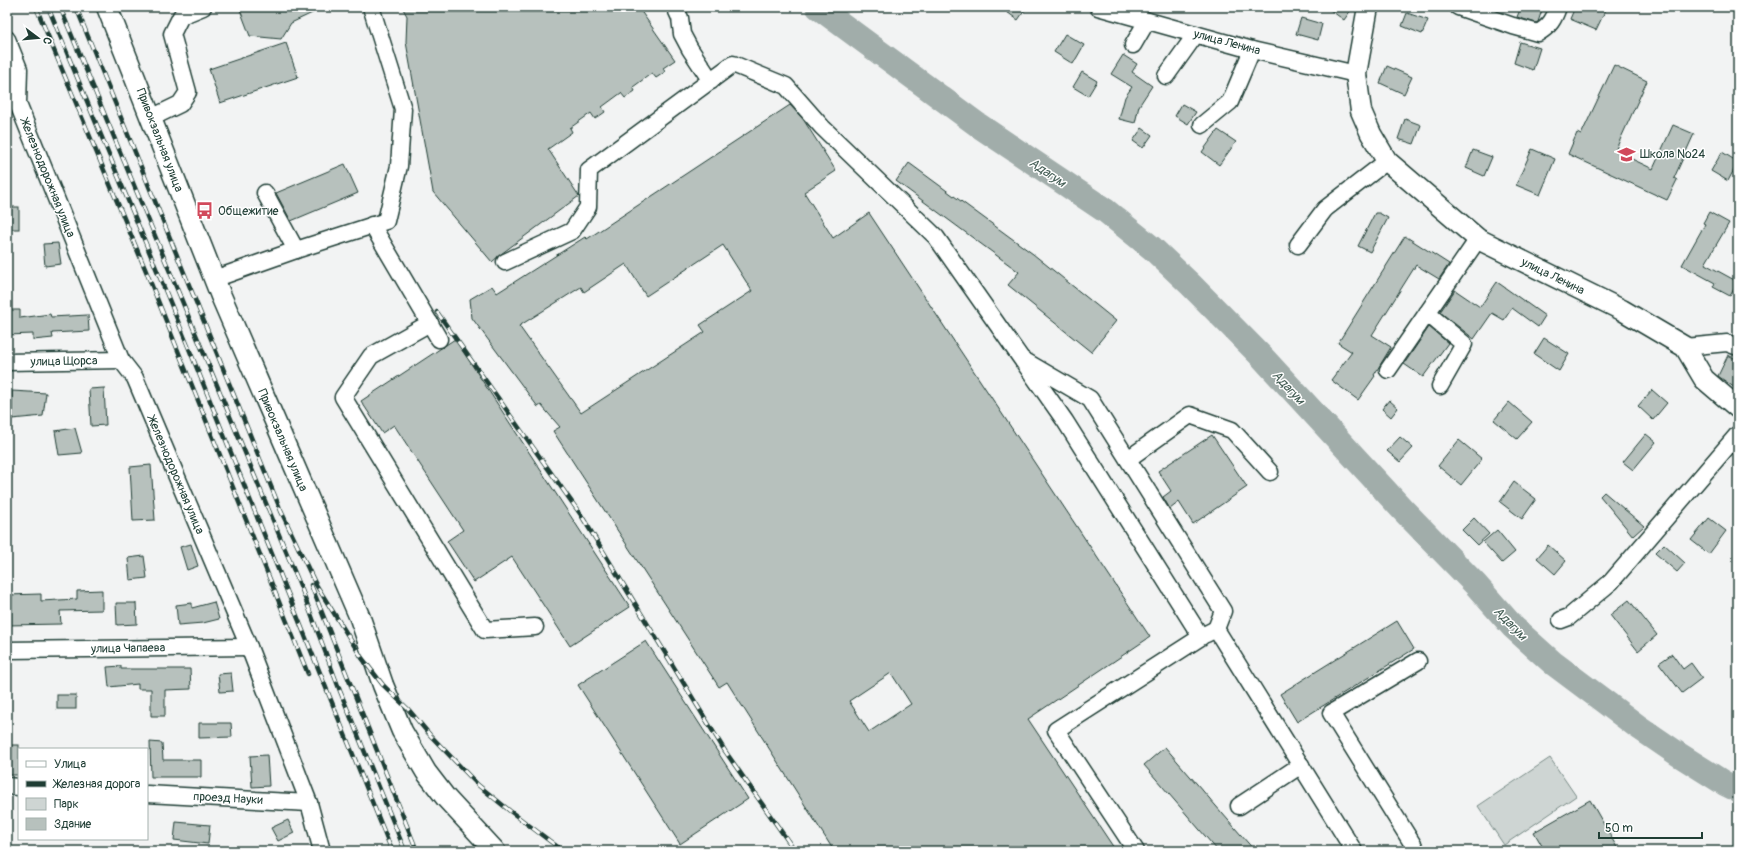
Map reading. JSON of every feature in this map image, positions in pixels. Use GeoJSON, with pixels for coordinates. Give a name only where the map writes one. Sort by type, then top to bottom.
{"type":"FeatureCollection","features":[{"type":"Feature","properties":{"kind":"main road","name":"Привокзальная улица"},"geometry":{"type":"LineString","coordinates":[[107,7],[214,279],[360,618],[383,685],[402,731],[426,772],[446,798],[495,851]]}},
{"type":"Feature","properties":{"kind":"main road","name":"улица Ленина"},"geometry":{"type":"LineString","coordinates":[[1368,7],[1356,74],[1361,111],[1370,134],[1386,161],[1478,239],[1622,310],[1685,347]]}},
{"type":"Feature","properties":{"kind":"main road"},"geometry":{"type":"LineString","coordinates":[[1685,347],[1704,379],[1738,408]]}},
{"type":"Feature","properties":{"kind":"street"},"geometry":{"type":"LineString","coordinates":[[151,118],[180,104],[188,92],[172,34],[181,16],[203,7]]}},
{"type":"Feature","properties":{"kind":"street"},"geometry":{"type":"LineString","coordinates":[[214,279],[296,250],[386,221],[399,166],[403,109],[371,7]]}},
{"type":"Feature","properties":{"kind":"street","name":"улица Ленина"},"geometry":{"type":"LineString","coordinates":[[1098,7],[1252,50],[1356,74]]}},
{"type":"Feature","properties":{"kind":"street"},"geometry":{"type":"LineString","coordinates":[[1458,7],[1538,33],[1547,28],[1554,18],[1558,7]]}},
{"type":"Feature","properties":{"kind":"street"},"geometry":{"type":"LineString","coordinates":[[678,13],[682,34],[690,50],[711,81]]}},
{"type":"Feature","properties":{"kind":"street"},"geometry":{"type":"LineString","coordinates":[[1133,45],[1147,21]]}},
{"type":"Feature","properties":{"kind":"street"},"geometry":{"type":"LineString","coordinates":[[1166,76],[1196,34]]}},
{"type":"Feature","properties":{"kind":"street"},"geometry":{"type":"LineString","coordinates":[[7,39],[19,69],[13,104]]}},
{"type":"Feature","properties":{"kind":"street"},"geometry":{"type":"LineString","coordinates":[[1202,125],[1230,102],[1252,50]]}},
{"type":"Feature","properties":{"kind":"street"},"geometry":{"type":"LineString","coordinates":[[505,262],[572,231],[588,207],[589,170],[734,64],[786,86],[822,127],[936,237],[1065,420],[1201,637]]}},
{"type":"Feature","properties":{"kind":"street","name":"Железнодорожная улица"},"geometry":{"type":"LineString","coordinates":[[13,104],[121,360],[135,378],[249,647],[309,803],[322,851]]}},
{"type":"Feature","properties":{"kind":"street"},"geometry":{"type":"LineString","coordinates":[[1298,245],[1325,209],[1386,161]]}},
{"type":"Feature","properties":{"kind":"street"},"geometry":{"type":"LineString","coordinates":[[265,193],[296,250]]}},
{"type":"Feature","properties":{"kind":"street"},"geometry":{"type":"LineString","coordinates":[[372,225],[439,339]]}},
{"type":"Feature","properties":{"kind":"street"},"geometry":{"type":"LineString","coordinates":[[1388,370],[1478,239]]}},
{"type":"Feature","properties":{"kind":"street"},"geometry":{"type":"LineString","coordinates":[[1427,313],[1464,344],[1440,386]]}},
{"type":"Feature","properties":{"kind":"street"},"geometry":{"type":"LineString","coordinates":[[430,324],[372,356],[343,396],[485,630],[535,627]]}},
{"type":"Feature","properties":{"kind":"street"},"geometry":{"type":"LineString","coordinates":[[1685,347],[1727,343],[1738,347]]}},
{"type":"Feature","properties":{"kind":"street"},"geometry":{"type":"LineString","coordinates":[[1021,358],[1090,399],[1223,611],[1216,629],[1201,637],[1056,730],[1136,851]]}},
{"type":"Feature","properties":{"kind":"street","name":"улица Щорса"},"geometry":{"type":"LineString","coordinates":[[7,362],[121,360]]}},
{"type":"Feature","properties":{"kind":"street"},"geometry":{"type":"LineString","coordinates":[[1128,459],[1190,415],[1232,430],[1270,472]]}},
{"type":"Feature","properties":{"kind":"street"},"geometry":{"type":"LineString","coordinates":[[1561,620],[1569,617],[1611,582],[1738,434]]}},
{"type":"Feature","properties":{"kind":"street"},"geometry":{"type":"LineString","coordinates":[[1216,629],[1354,851]]}},
{"type":"Feature","properties":{"kind":"street","name":"улица Чапаева"},"geometry":{"type":"LineString","coordinates":[[7,650],[249,647]]}},
{"type":"Feature","properties":{"kind":"street"},"geometry":{"type":"LineString","coordinates":[[1416,851],[1332,713],[1418,661]]}},
{"type":"Feature","properties":{"kind":"street"},"geometry":{"type":"LineString","coordinates":[[1239,806],[1301,766]]}},
{"type":"Feature","properties":{"kind":"street"},"geometry":{"type":"LineString","coordinates":[[7,786],[18,787]]}},
{"type":"Feature","properties":{"kind":"street","name":"проезд Науки"},"geometry":{"type":"LineString","coordinates":[[148,794],[309,803]]}},
{"type":"Feature","properties":{"kind":"green space"},"geometry":{"type":"Polygon","coordinates":[[[1550,758],[1576,796],[1504,845],[1478,806],[1550,758]]]}},
{"type":"Feature","properties":{"kind":"building"},"geometry":{"type":"Polygon","coordinates":[[[239,7],[325,7],[291,23],[281,39],[250,36],[239,7]]]}},
{"type":"Feature","properties":{"kind":"building"},"geometry":{"type":"Polygon","coordinates":[[[402,7],[638,7],[675,60],[663,68],[665,72],[656,78],[652,73],[633,87],[635,91],[625,98],[621,93],[602,107],[605,112],[595,119],[591,113],[570,128],[572,132],[548,149],[579,196],[492,262],[433,192],[406,42],[407,16],[402,7]]]}},
{"type":"Feature","properties":{"kind":"building"},"geometry":{"type":"Polygon","coordinates":[[[1000,7],[1027,7],[1018,20],[1000,7]]]}},
{"type":"Feature","properties":{"kind":"building"},"geometry":{"type":"Polygon","coordinates":[[[1326,7],[1353,7],[1344,20],[1326,7]]]}},
{"type":"Feature","properties":{"kind":"building"},"geometry":{"type":"Polygon","coordinates":[[[1521,7],[1543,7],[1538,22],[1536,23],[1517,17],[1521,7]]]}},
{"type":"Feature","properties":{"kind":"building"},"geometry":{"type":"Polygon","coordinates":[[[1575,7],[1607,7],[1596,30],[1570,19],[1575,7]]]}},
{"type":"Feature","properties":{"kind":"building"},"geometry":{"type":"Polygon","coordinates":[[[1407,13],[1428,20],[1422,34],[1402,26],[1407,13]]]}},
{"type":"Feature","properties":{"kind":"building"},"geometry":{"type":"Polygon","coordinates":[[[1301,18],[1322,24],[1318,40],[1296,34],[1301,18]]]}},
{"type":"Feature","properties":{"kind":"building"},"geometry":{"type":"Polygon","coordinates":[[[1065,34],[1084,45],[1073,64],[1054,52],[1065,34]]]}},
{"type":"Feature","properties":{"kind":"building"},"geometry":{"type":"Polygon","coordinates":[[[1520,42],[1540,48],[1533,70],[1514,63],[1520,42]]]}},
{"type":"Feature","properties":{"kind":"building"},"geometry":{"type":"Polygon","coordinates":[[[286,43],[298,77],[220,103],[209,69],[286,43]]]}},
{"type":"Feature","properties":{"kind":"building"},"geometry":{"type":"Polygon","coordinates":[[[1123,55],[1137,64],[1132,72],[1152,86],[1139,106],[1135,123],[1119,119],[1125,97],[1132,87],[1111,74],[1123,55]]]}},
{"type":"Feature","properties":{"kind":"building"},"geometry":{"type":"Polygon","coordinates":[[[1614,65],[1647,81],[1615,151],[1653,169],[1673,125],[1694,134],[1674,178],[1677,180],[1667,200],[1568,154],[1577,133],[1581,135],[1614,65]]]}},
{"type":"Feature","properties":{"kind":"building"},"geometry":{"type":"Polygon","coordinates":[[[1387,66],[1412,77],[1404,94],[1380,83],[1387,66]]]}},
{"type":"Feature","properties":{"kind":"building"},"geometry":{"type":"Polygon","coordinates":[[[1082,72],[1097,81],[1088,96],[1073,87],[1082,72]]]}},
{"type":"Feature","properties":{"kind":"building"},"geometry":{"type":"Polygon","coordinates":[[[1182,104],[1196,112],[1188,124],[1175,116],[1182,104]]]}},
{"type":"Feature","properties":{"kind":"building"},"geometry":{"type":"Polygon","coordinates":[[[790,105],[803,119],[836,171],[804,192],[833,238],[869,213],[1150,637],[1028,719],[1116,851],[834,851],[727,682],[719,687],[553,431],[560,427],[541,405],[538,407],[472,318],[470,299],[492,286],[497,293],[585,237],[587,239],[790,105]],[[723,245],[646,296],[626,264],[584,292],[581,287],[519,326],[581,413],[705,332],[700,325],[752,291],[723,245]],[[891,673],[849,701],[869,732],[911,704],[891,673]]]}},
{"type":"Feature","properties":{"kind":"building"},"geometry":{"type":"Polygon","coordinates":[[[1405,119],[1421,125],[1414,144],[1398,139],[1405,119]]]}},
{"type":"Feature","properties":{"kind":"building"},"geometry":{"type":"Polygon","coordinates":[[[1142,128],[1152,135],[1143,148],[1133,141],[1142,128]]]}},
{"type":"Feature","properties":{"kind":"building"},"geometry":{"type":"Polygon","coordinates":[[[1218,130],[1236,142],[1219,165],[1202,152],[1218,130]]]}},
{"type":"Feature","properties":{"kind":"building"},"geometry":{"type":"Polygon","coordinates":[[[1532,149],[1555,159],[1540,195],[1516,185],[1532,149]]]}},
{"type":"Feature","properties":{"kind":"building"},"geometry":{"type":"Polygon","coordinates":[[[1473,150],[1492,157],[1484,176],[1466,168],[1473,150]]]}},
{"type":"Feature","properties":{"kind":"building"},"geometry":{"type":"Polygon","coordinates":[[[1722,152],[1738,162],[1728,181],[1711,171],[1722,152]]]}},
{"type":"Feature","properties":{"kind":"building"},"geometry":{"type":"Polygon","coordinates":[[[909,163],[1033,254],[1116,321],[1091,352],[1008,285],[1019,272],[896,181],[909,163]]]}},
{"type":"Feature","properties":{"kind":"building"},"geometry":{"type":"Polygon","coordinates":[[[345,164],[358,193],[291,221],[276,193],[345,164]]]}},
{"type":"Feature","properties":{"kind":"building"},"geometry":{"type":"Polygon","coordinates":[[[7,207],[19,207],[19,229],[7,229],[7,207]]]}},
{"type":"Feature","properties":{"kind":"building"},"geometry":{"type":"Polygon","coordinates":[[[1709,212],[1729,223],[1705,264],[1738,282],[1730,296],[1713,287],[1715,283],[1682,265],[1705,224],[1703,223],[1709,212]]]}},
{"type":"Feature","properties":{"kind":"building"},"geometry":{"type":"Polygon","coordinates":[[[1375,213],[1379,213],[1388,218],[1370,252],[1358,246],[1375,213]]]}},
{"type":"Feature","properties":{"kind":"building"},"geometry":{"type":"Polygon","coordinates":[[[1405,236],[1449,264],[1439,279],[1416,265],[1372,335],[1391,347],[1374,375],[1375,376],[1358,400],[1331,380],[1352,352],[1338,343],[1405,236]]]}},
{"type":"Feature","properties":{"kind":"building"},"geometry":{"type":"Polygon","coordinates":[[[58,243],[61,264],[45,266],[43,244],[58,243]]]}},
{"type":"Feature","properties":{"kind":"building"},"geometry":{"type":"Polygon","coordinates":[[[1497,282],[1545,316],[1538,327],[1512,308],[1504,320],[1492,313],[1474,339],[1440,312],[1455,290],[1480,307],[1497,282]]]}},
{"type":"Feature","properties":{"kind":"building"},"geometry":{"type":"Polygon","coordinates":[[[7,310],[20,310],[20,318],[50,314],[51,317],[88,315],[89,331],[52,333],[53,338],[33,340],[33,334],[7,335],[7,310]]]}},
{"type":"Feature","properties":{"kind":"building"},"geometry":{"type":"Polygon","coordinates":[[[1429,327],[1448,343],[1423,377],[1404,364],[1429,327]]]}},
{"type":"Feature","properties":{"kind":"building"},"geometry":{"type":"Polygon","coordinates":[[[1544,338],[1569,354],[1559,371],[1534,354],[1544,338]]]}},
{"type":"Feature","properties":{"kind":"building"},"geometry":{"type":"Polygon","coordinates":[[[455,339],[630,607],[570,646],[512,557],[474,582],[447,541],[463,530],[394,425],[382,433],[361,401],[455,339]]]}},
{"type":"Feature","properties":{"kind":"building"},"geometry":{"type":"Polygon","coordinates":[[[1728,355],[1738,360],[1738,390],[1718,376],[1728,355]]]}},
{"type":"Feature","properties":{"kind":"building"},"geometry":{"type":"Polygon","coordinates":[[[104,388],[106,425],[91,426],[89,389],[104,388]]]}},
{"type":"Feature","properties":{"kind":"building"},"geometry":{"type":"Polygon","coordinates":[[[1652,390],[1667,403],[1653,420],[1638,406],[1652,390]]]}},
{"type":"Feature","properties":{"kind":"building"},"geometry":{"type":"Polygon","coordinates":[[[12,391],[46,393],[43,416],[12,419],[12,391]]]}},
{"type":"Feature","properties":{"kind":"building"},"geometry":{"type":"Polygon","coordinates":[[[1389,400],[1398,408],[1391,417],[1382,409],[1389,400]]]}},
{"type":"Feature","properties":{"kind":"building"},"geometry":{"type":"Polygon","coordinates":[[[1509,402],[1532,422],[1517,439],[1494,420],[1509,402]]]}},
{"type":"Feature","properties":{"kind":"building"},"geometry":{"type":"Polygon","coordinates":[[[75,428],[82,453],[59,455],[55,431],[75,428]]]}},
{"type":"Feature","properties":{"kind":"building"},"geometry":{"type":"Polygon","coordinates":[[[1646,434],[1656,442],[1633,470],[1623,462],[1646,434]]]}},
{"type":"Feature","properties":{"kind":"building"},"geometry":{"type":"Polygon","coordinates":[[[1212,435],[1247,487],[1193,524],[1179,502],[1170,509],[1163,497],[1171,491],[1158,471],[1212,435]]]}},
{"type":"Feature","properties":{"kind":"building"},"geometry":{"type":"Polygon","coordinates":[[[1400,437],[1413,448],[1400,462],[1387,451],[1400,437]]]}},
{"type":"Feature","properties":{"kind":"building"},"geometry":{"type":"Polygon","coordinates":[[[1459,440],[1482,459],[1461,485],[1438,466],[1459,440]]]}},
{"type":"Feature","properties":{"kind":"building"},"geometry":{"type":"Polygon","coordinates":[[[151,465],[155,520],[133,521],[130,467],[151,465]]]}},
{"type":"Feature","properties":{"kind":"building"},"geometry":{"type":"Polygon","coordinates":[[[1514,482],[1536,499],[1522,519],[1500,502],[1514,482]]]}},
{"type":"Feature","properties":{"kind":"building"},"geometry":{"type":"Polygon","coordinates":[[[1604,492],[1644,526],[1633,536],[1600,496],[1604,492]]]}},
{"type":"Feature","properties":{"kind":"building"},"geometry":{"type":"Polygon","coordinates":[[[1474,518],[1489,534],[1477,545],[1462,530],[1474,518]]]}},
{"type":"Feature","properties":{"kind":"building"},"geometry":{"type":"Polygon","coordinates":[[[1709,518],[1726,531],[1709,554],[1691,540],[1709,518]]]}},
{"type":"Feature","properties":{"kind":"building"},"geometry":{"type":"Polygon","coordinates":[[[1497,530],[1515,552],[1502,563],[1483,542],[1497,530]]]}},
{"type":"Feature","properties":{"kind":"building"},"geometry":{"type":"Polygon","coordinates":[[[191,544],[198,566],[187,570],[180,547],[191,544]]]}},
{"type":"Feature","properties":{"kind":"building"},"geometry":{"type":"Polygon","coordinates":[[[1664,544],[1685,563],[1677,572],[1655,553],[1664,544]]]}},
{"type":"Feature","properties":{"kind":"building"},"geometry":{"type":"Polygon","coordinates":[[[1548,545],[1566,561],[1555,574],[1537,558],[1548,545]]]}},
{"type":"Feature","properties":{"kind":"building"},"geometry":{"type":"Polygon","coordinates":[[[144,556],[147,578],[130,580],[128,558],[144,556]]]}},
{"type":"Feature","properties":{"kind":"building"},"geometry":{"type":"Polygon","coordinates":[[[102,590],[102,610],[60,611],[61,624],[7,625],[7,595],[41,594],[41,601],[77,599],[77,591],[102,590]]]}},
{"type":"Feature","properties":{"kind":"building"},"geometry":{"type":"Polygon","coordinates":[[[1629,600],[1657,635],[1638,651],[1610,615],[1629,600]]]}},
{"type":"Feature","properties":{"kind":"building"},"geometry":{"type":"Polygon","coordinates":[[[214,602],[219,619],[203,623],[178,625],[176,605],[192,603],[192,608],[214,602]]]}},
{"type":"Feature","properties":{"kind":"building"},"geometry":{"type":"Polygon","coordinates":[[[116,603],[136,603],[137,624],[117,625],[116,603]]]}},
{"type":"Feature","properties":{"kind":"building"},"geometry":{"type":"Polygon","coordinates":[[[1397,621],[1414,649],[1297,722],[1280,694],[1397,621]]]}},
{"type":"Feature","properties":{"kind":"building"},"geometry":{"type":"Polygon","coordinates":[[[646,641],[748,799],[680,844],[578,685],[646,641]]]}},
{"type":"Feature","properties":{"kind":"building"},"geometry":{"type":"Polygon","coordinates":[[[1672,654],[1683,669],[1691,663],[1702,678],[1682,693],[1659,663],[1672,654]]]}},
{"type":"Feature","properties":{"kind":"building"},"geometry":{"type":"Polygon","coordinates":[[[121,666],[121,669],[190,669],[191,689],[165,690],[165,716],[151,716],[151,689],[138,689],[138,684],[109,687],[107,667],[121,666]]]}},
{"type":"Feature","properties":{"kind":"building"},"geometry":{"type":"Polygon","coordinates":[[[231,673],[233,691],[220,692],[218,674],[231,673]]]}},
{"type":"Feature","properties":{"kind":"building"},"geometry":{"type":"Polygon","coordinates":[[[57,695],[76,695],[76,709],[57,709],[57,695]]]}},
{"type":"Feature","properties":{"kind":"building"},"geometry":{"type":"Polygon","coordinates":[[[199,723],[231,723],[232,737],[199,738],[199,723]]]}},
{"type":"Feature","properties":{"kind":"building"},"geometry":{"type":"Polygon","coordinates":[[[150,742],[162,743],[163,760],[201,760],[201,777],[151,777],[150,742]]]}},
{"type":"Feature","properties":{"kind":"building"},"geometry":{"type":"Polygon","coordinates":[[[7,745],[19,745],[18,775],[7,775],[7,745]]]}},
{"type":"Feature","properties":{"kind":"building"},"geometry":{"type":"Polygon","coordinates":[[[1165,747],[1255,851],[1218,851],[1144,765],[1165,747]]]}},
{"type":"Feature","properties":{"kind":"building"},"geometry":{"type":"Polygon","coordinates":[[[267,755],[269,786],[252,787],[250,756],[267,755]]]}},
{"type":"Feature","properties":{"kind":"building"},"geometry":{"type":"Polygon","coordinates":[[[1590,800],[1619,851],[1545,851],[1534,832],[1590,800]]]}},
{"type":"Feature","properties":{"kind":"building"},"geometry":{"type":"Polygon","coordinates":[[[288,820],[294,833],[278,841],[271,828],[288,820]]]}},
{"type":"Feature","properties":{"kind":"building"},"geometry":{"type":"Polygon","coordinates":[[[176,822],[210,825],[208,844],[174,840],[176,822]]]}},
{"type":"Feature","properties":{"kind":"waterway","name":"Адагум"},"geometry":{"type":"LineString","coordinates":[[818,7],[978,125],[1106,211],[1152,248],[1263,358],[1403,510],[1476,585],[1513,627],[1553,663],[1637,726],[1678,754],[1724,783],[1738,790]]}},
{"type":"Feature","properties":{"kind":"railway"},"geometry":{"type":"LineString","coordinates":[[36,7],[146,271],[308,674]]}},
{"type":"Feature","properties":{"kind":"railway"},"geometry":{"type":"LineString","coordinates":[[48,7],[175,314],[392,851]]}},
{"type":"Feature","properties":{"kind":"railway"},"geometry":{"type":"LineString","coordinates":[[60,7],[302,590],[340,691],[405,851]]}},
{"type":"Feature","properties":{"kind":"railway"},"geometry":{"type":"LineString","coordinates":[[76,7],[281,511],[315,583],[362,658],[383,685],[408,709],[430,735],[478,785],[563,851]]}},
{"type":"Feature","properties":{"kind":"railway"},"geometry":{"type":"LineString","coordinates":[[437,312],[581,515],[725,751],[795,851]]}},
{"type":"Feature","properties":{"kind":"railway"},"geometry":{"type":"LineString","coordinates":[[311,585],[417,851]]}},
{"type":"Feature","properties":{"kind":"place","name":"Школа №24"},"geometry":{"type":"Point","coordinates":[1627,154]}},
{"type":"Feature","properties":{"kind":"place","name":"Общежитие"},"geometry":{"type":"Point","coordinates":[205,211]}}]}
